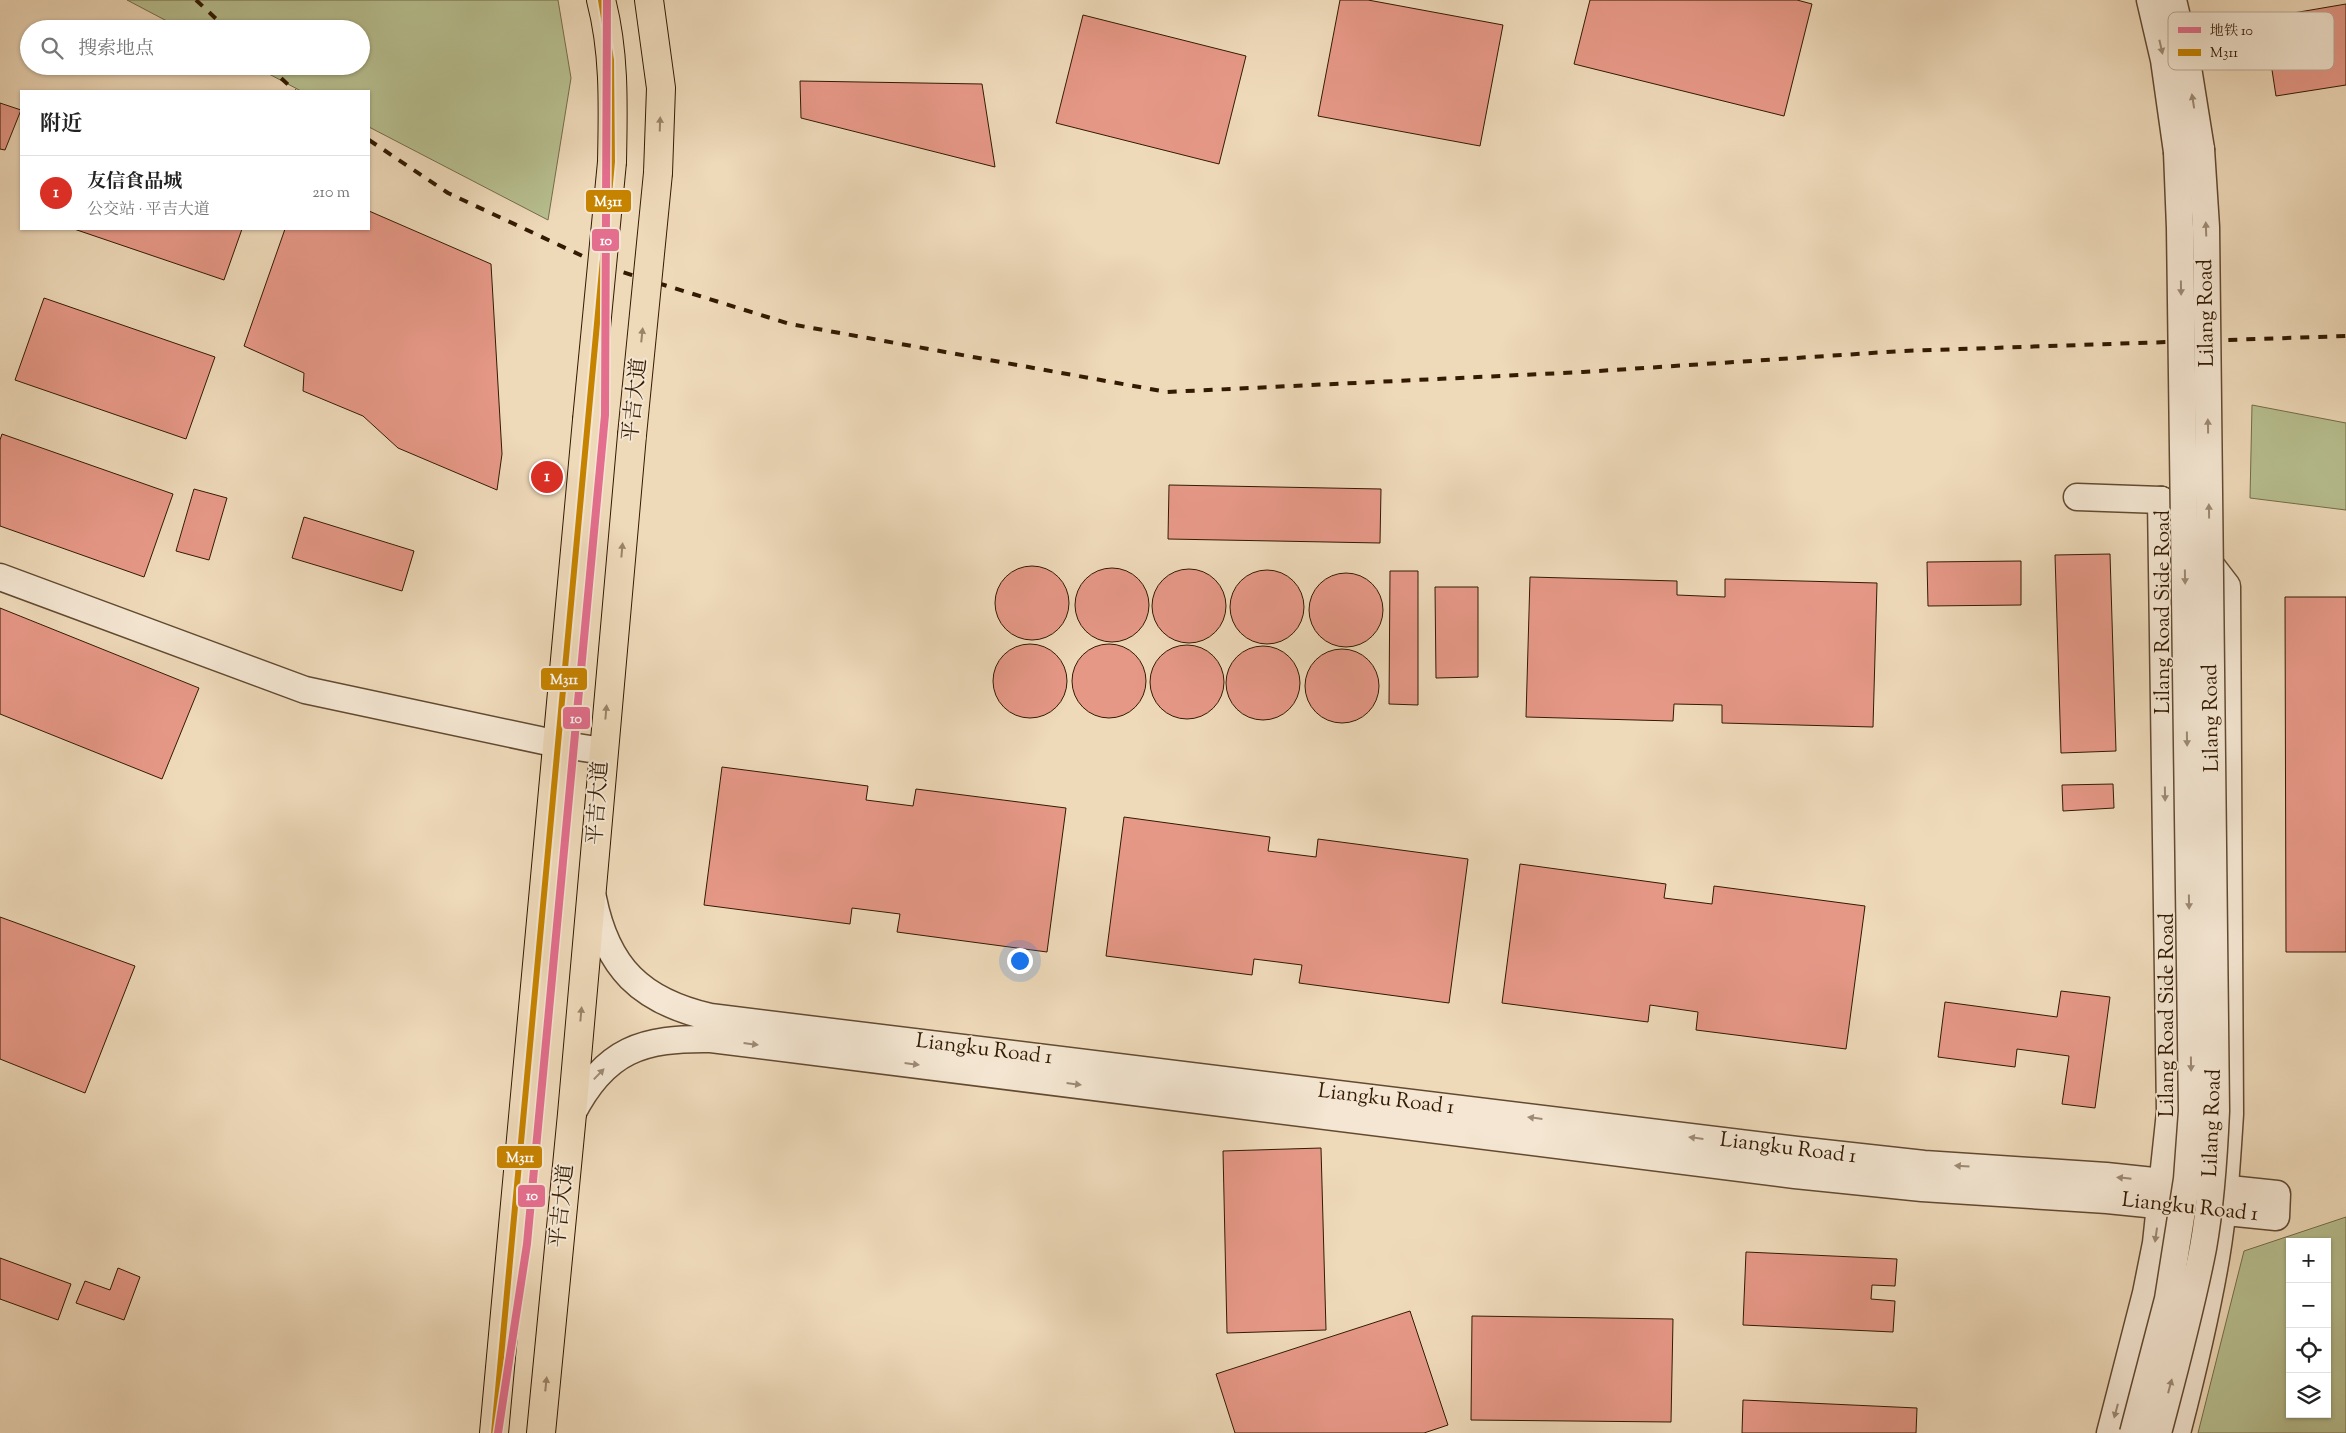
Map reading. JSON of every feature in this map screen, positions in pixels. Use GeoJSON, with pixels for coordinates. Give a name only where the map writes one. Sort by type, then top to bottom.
{"type":"FeatureCollection","features":[{"type":"Feature","properties":{"kind":"main road"},"geometry":{"type":"LineString","coordinates":[[494,1433],[612,162],[614,90],[606,18],[601,0]]}},
{"type":"Feature","properties":{"kind":"main road","name":"平吉大道"},"geometry":{"type":"LineString","coordinates":[[541,1433],[592,895],[603,751],[632,436],[658,173],[661,88],[649,0]]}},
{"type":"Feature","properties":{"kind":"street","name":"Lilang Road"},"geometry":{"type":"LineString","coordinates":[[2150,0],[2164,60],[2189,150],[2206,227],[2216,1111],[2212,1180],[2203,1246],[2191,1304],[2158,1433]]}},
{"type":"Feature","properties":{"kind":"street","name":"Lilang Road"},"geometry":{"type":"LineString","coordinates":[[2133,1433],[2171,1280],[2187,1179],[2192,1111],[2180,228],[2189,150],[2186,70]]}},
{"type":"Feature","properties":{"kind":"street"},"geometry":{"type":"LineString","coordinates":[[2077,497],[2161,500]]}},
{"type":"Feature","properties":{"kind":"street","name":"Lilang Road Side Road"},"geometry":{"type":"LineString","coordinates":[[2110,1433],[2146,1293],[2162,1194],[2170,1112],[2161,500]]}},
{"type":"Feature","properties":{"kind":"street","name":"Lilang Road Side Road"},"geometry":{"type":"LineString","coordinates":[[2161,500],[2227,586],[2230,1114],[2223,1200],[2208,1303],[2178,1433]]}},
{"type":"Feature","properties":{"kind":"street"},"geometry":{"type":"LineString","coordinates":[[0,577],[305,690],[558,744],[603,751]]}},
{"type":"Feature","properties":{"kind":"street","name":"Liangku Road 1"},"geometry":{"type":"LineString","coordinates":[[592,895],[598,926],[611,955],[631,979],[656,998],[683,1010],[710,1017],[1797,1150],[1924,1164],[2106,1176],[2162,1194]]}},
{"type":"Feature","properties":{"kind":"street","name":"Liangku Road 1"},"geometry":{"type":"LineString","coordinates":[[572,1114],[584,1090],[601,1071],[620,1056],[649,1043],[677,1038],[711,1039],[1795,1175],[1922,1188],[2162,1194],[2223,1200]]}},
{"type":"Feature","properties":{"kind":"green space"},"geometry":{"type":"Polygon","coordinates":[[[127,0],[558,0],[571,78],[548,220],[370,128],[370,90],[299,90],[271,75],[370,75],[370,20],[165,20],[127,0]]]}},
{"type":"Feature","properties":{"kind":"green space"},"geometry":{"type":"Polygon","coordinates":[[[2252,405],[2346,423],[2346,510],[2250,498],[2252,405]]]}},
{"type":"Feature","properties":{"kind":"green space"},"geometry":{"type":"Polygon","coordinates":[[[2346,1217],[2346,1433],[2198,1433],[2244,1251],[2346,1217]]]}},
{"type":"Feature","properties":{"kind":"building"},"geometry":{"type":"Polygon","coordinates":[[[1340,0],[1368,0],[1503,25],[1480,146],[1318,116],[1340,0]]]}},
{"type":"Feature","properties":{"kind":"building"},"geometry":{"type":"Polygon","coordinates":[[[1590,0],[1797,0],[1812,4],[1784,116],[1574,64],[1590,0]]]}},
{"type":"Feature","properties":{"kind":"building"},"geometry":{"type":"Polygon","coordinates":[[[2346,4],[2346,85],[2276,96],[2272,70],[2334,70],[2334,12],[2299,12],[2346,4]]]}},
{"type":"Feature","properties":{"kind":"building"},"geometry":{"type":"Polygon","coordinates":[[[1083,15],[1246,56],[1219,164],[1056,123],[1083,15]]]}},
{"type":"Feature","properties":{"kind":"building"},"geometry":{"type":"Polygon","coordinates":[[[800,81],[982,84],[995,167],[801,118],[800,81]]]}},
{"type":"Feature","properties":{"kind":"building"},"geometry":{"type":"Polygon","coordinates":[[[0,103],[20,110],[20,112],[5,150],[0,149],[0,103]]]}},
{"type":"Feature","properties":{"kind":"building"},"geometry":{"type":"Polygon","coordinates":[[[370,211],[491,264],[502,454],[497,490],[398,448],[363,416],[303,391],[304,373],[244,346],[285,230],[370,230],[370,211]]]}},
{"type":"Feature","properties":{"kind":"building"},"geometry":{"type":"Polygon","coordinates":[[[77,230],[242,230],[224,280],[77,230]]]}},
{"type":"Feature","properties":{"kind":"building"},"geometry":{"type":"Polygon","coordinates":[[[44,298],[215,357],[186,439],[15,380],[44,298]]]}},
{"type":"Feature","properties":{"kind":"building"},"geometry":{"type":"Polygon","coordinates":[[[2,434],[173,494],[144,577],[0,526],[0,440],[2,434]]]}},
{"type":"Feature","properties":{"kind":"building"},"geometry":{"type":"Polygon","coordinates":[[[1169,485],[1381,489],[1380,543],[1168,539],[1169,485]]]}},
{"type":"Feature","properties":{"kind":"building"},"geometry":{"type":"Polygon","coordinates":[[[194,489],[227,498],[209,560],[176,551],[194,489]]]}},
{"type":"Feature","properties":{"kind":"building"},"geometry":{"type":"Polygon","coordinates":[[[304,517],[414,551],[402,591],[292,558],[304,517]]]}},
{"type":"Feature","properties":{"kind":"building"},"geometry":{"type":"Polygon","coordinates":[[[2110,554],[2116,751],[2061,753],[2055,555],[2110,554]]]}},
{"type":"Feature","properties":{"kind":"building"},"geometry":{"type":"Polygon","coordinates":[[[2021,561],[2021,605],[1928,606],[1927,562],[2021,561]]]}},
{"type":"Feature","properties":{"kind":"building"},"geometry":{"type":"Polygon","coordinates":[[[1032,566],[1053,572],[1063,582],[1069,603],[1063,624],[1053,634],[1032,640],[1011,634],[1001,624],[995,603],[1001,582],[1011,572],[1032,566]]]}},
{"type":"Feature","properties":{"kind":"building"},"geometry":{"type":"Polygon","coordinates":[[[1112,568],[1133,574],[1143,584],[1149,605],[1143,626],[1133,636],[1112,642],[1091,636],[1081,626],[1075,605],[1081,584],[1091,574],[1112,568]]]}},
{"type":"Feature","properties":{"kind":"building"},"geometry":{"type":"Polygon","coordinates":[[[1189,569],[1210,575],[1220,585],[1226,606],[1220,627],[1210,637],[1189,643],[1168,637],[1158,627],[1152,606],[1158,585],[1168,575],[1189,569]]]}},
{"type":"Feature","properties":{"kind":"building"},"geometry":{"type":"Polygon","coordinates":[[[1267,570],[1288,576],[1298,586],[1304,607],[1298,628],[1288,638],[1267,644],[1246,638],[1236,628],[1230,607],[1236,586],[1246,576],[1267,570]]]}},
{"type":"Feature","properties":{"kind":"building"},"geometry":{"type":"Polygon","coordinates":[[[1390,571],[1418,571],[1418,705],[1389,704],[1390,571]]]}},
{"type":"Feature","properties":{"kind":"building"},"geometry":{"type":"Polygon","coordinates":[[[1346,573],[1367,579],[1377,589],[1383,610],[1377,631],[1367,641],[1346,647],[1325,641],[1315,631],[1309,610],[1315,589],[1325,579],[1346,573]]]}},
{"type":"Feature","properties":{"kind":"building"},"geometry":{"type":"Polygon","coordinates":[[[1530,577],[1677,581],[1677,595],[1725,597],[1725,579],[1877,583],[1873,727],[1722,723],[1722,705],[1674,704],[1673,721],[1526,717],[1530,577]]]}},
{"type":"Feature","properties":{"kind":"building"},"geometry":{"type":"Polygon","coordinates":[[[1435,587],[1478,587],[1478,677],[1436,678],[1435,587]]]}},
{"type":"Feature","properties":{"kind":"building"},"geometry":{"type":"Polygon","coordinates":[[[2285,597],[2346,597],[2346,952],[2286,952],[2285,597]]]}},
{"type":"Feature","properties":{"kind":"building"},"geometry":{"type":"Polygon","coordinates":[[[0,608],[199,688],[162,779],[0,714],[0,608]]]}},
{"type":"Feature","properties":{"kind":"building"},"geometry":{"type":"Polygon","coordinates":[[[1030,644],[1051,650],[1061,660],[1067,681],[1061,702],[1051,712],[1030,718],[1009,712],[999,702],[993,681],[999,660],[1009,650],[1030,644]]]}},
{"type":"Feature","properties":{"kind":"building"},"geometry":{"type":"Polygon","coordinates":[[[1109,644],[1130,650],[1140,660],[1146,681],[1140,702],[1130,712],[1109,718],[1088,712],[1078,702],[1072,681],[1078,660],[1088,650],[1109,644]]]}},
{"type":"Feature","properties":{"kind":"building"},"geometry":{"type":"Polygon","coordinates":[[[1187,645],[1208,651],[1218,661],[1224,682],[1218,703],[1208,713],[1187,719],[1166,713],[1156,703],[1150,682],[1156,661],[1166,651],[1187,645]]]}},
{"type":"Feature","properties":{"kind":"building"},"geometry":{"type":"Polygon","coordinates":[[[1256,646],[1270,646],[1284,652],[1294,662],[1300,676],[1300,690],[1294,704],[1284,714],[1270,720],[1256,720],[1242,714],[1232,704],[1226,690],[1226,676],[1232,662],[1242,652],[1256,646]]]}},
{"type":"Feature","properties":{"kind":"building"},"geometry":{"type":"Polygon","coordinates":[[[1342,649],[1363,655],[1373,665],[1379,686],[1373,707],[1363,717],[1342,723],[1321,717],[1311,707],[1305,686],[1311,665],[1321,655],[1342,649]]]}},
{"type":"Feature","properties":{"kind":"building"},"geometry":{"type":"Polygon","coordinates":[[[722,767],[868,786],[866,800],[913,806],[916,789],[1066,808],[1047,952],[897,932],[900,914],[852,908],[850,924],[704,905],[722,767]]]}},
{"type":"Feature","properties":{"kind":"building"},"geometry":{"type":"Polygon","coordinates":[[[2113,784],[2114,808],[2063,811],[2062,785],[2113,784]]]}},
{"type":"Feature","properties":{"kind":"building"},"geometry":{"type":"Polygon","coordinates":[[[1124,817],[1270,837],[1268,851],[1316,857],[1318,839],[1468,859],[1449,1003],[1299,983],[1302,965],[1254,959],[1252,975],[1106,956],[1124,817]]]}},
{"type":"Feature","properties":{"kind":"building"},"geometry":{"type":"Polygon","coordinates":[[[1520,864],[1666,884],[1664,898],[1712,904],[1714,886],[1865,906],[1846,1049],[1696,1030],[1698,1012],[1650,1005],[1648,1022],[1502,1003],[1520,864]]]}},
{"type":"Feature","properties":{"kind":"building"},"geometry":{"type":"Polygon","coordinates":[[[0,917],[135,966],[85,1093],[0,1059],[0,917]]]}},
{"type":"Feature","properties":{"kind":"building"},"geometry":{"type":"Polygon","coordinates":[[[2061,991],[2110,997],[2095,1108],[2062,1104],[2069,1056],[2017,1049],[2015,1067],[1938,1057],[1945,1002],[2057,1017],[2061,991]]]}},
{"type":"Feature","properties":{"kind":"building"},"geometry":{"type":"Polygon","coordinates":[[[1321,1148],[1326,1330],[1227,1333],[1223,1151],[1321,1148]]]}},
{"type":"Feature","properties":{"kind":"building"},"geometry":{"type":"Polygon","coordinates":[[[1746,1252],[1897,1259],[1895,1286],[1872,1285],[1871,1299],[1895,1301],[1893,1332],[1743,1325],[1746,1252]]]}},
{"type":"Feature","properties":{"kind":"building"},"geometry":{"type":"Polygon","coordinates":[[[0,1258],[71,1284],[58,1320],[0,1299],[0,1258]]]}},
{"type":"Feature","properties":{"kind":"building"},"geometry":{"type":"Polygon","coordinates":[[[118,1268],[140,1277],[124,1320],[76,1303],[85,1281],[110,1290],[118,1268]]]}},
{"type":"Feature","properties":{"kind":"building"},"geometry":{"type":"Polygon","coordinates":[[[1410,1311],[1448,1425],[1424,1433],[1235,1433],[1216,1374],[1410,1311]]]}},
{"type":"Feature","properties":{"kind":"building"},"geometry":{"type":"Polygon","coordinates":[[[1472,1316],[1673,1319],[1671,1422],[1471,1420],[1472,1316]]]}},
{"type":"Feature","properties":{"kind":"building"},"geometry":{"type":"Polygon","coordinates":[[[1743,1400],[1917,1408],[1916,1433],[1742,1433],[1743,1400]]]}},
{"type":"Feature","properties":{"kind":"railway"},"geometry":{"type":"LineString","coordinates":[[196,0],[217,20]]}},
{"type":"Feature","properties":{"kind":"railway"},"geometry":{"type":"LineString","coordinates":[[278,75],[294,90]]}},
{"type":"Feature","properties":{"kind":"railway"},"geometry":{"type":"LineString","coordinates":[[370,141],[448,193],[606,267],[790,324],[1167,392],[1583,372],[1902,351],[2346,336]]}},
{"type":"Feature","properties":{"kind":"metro line","name":"10"},"geometry":{"type":"LineString","coordinates":[[498,1433],[527,1244],[605,415],[607,0]]}},
{"type":"Feature","properties":{"kind":"transit line","name":"M311"},"geometry":{"type":"LineString","coordinates":[[494,1433],[612,162],[611,60],[601,0]]}},
{"type":"Feature","properties":{"kind":"place","name":"友信食品城"},"geometry":{"type":"Point","coordinates":[547,477]}}]}
